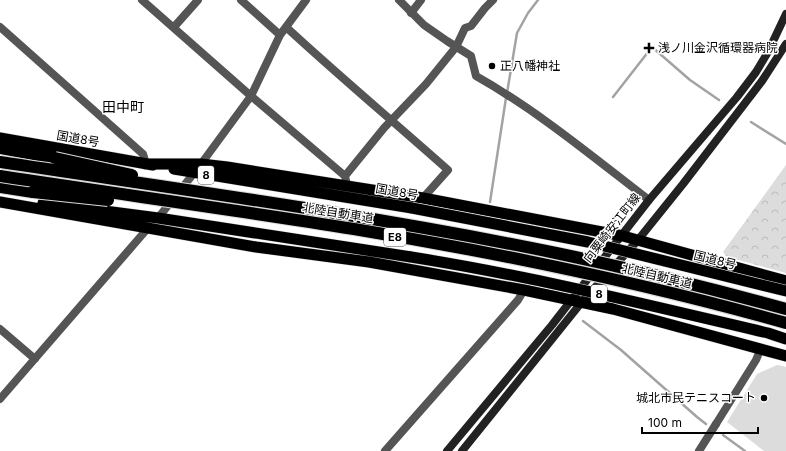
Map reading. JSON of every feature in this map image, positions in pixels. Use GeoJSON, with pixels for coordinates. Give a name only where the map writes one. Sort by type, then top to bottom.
{"type":"FeatureCollection","features":[{"type":"Feature","properties":{"kind":"highway","name":"国道8号"},"geometry":{"type":"LineString","coordinates":[[0,138],[146,164],[197,168],[588,242],[786,291]]}},
{"type":"Feature","properties":{"kind":"highway"},"geometry":{"type":"LineString","coordinates":[[0,148],[172,183],[262,198],[299,207]]}},
{"type":"Feature","properties":{"kind":"highway","name":"北陸自動車道"},"geometry":{"type":"LineString","coordinates":[[0,162],[299,207],[556,253],[660,276],[786,309]]}},
{"type":"Feature","properties":{"kind":"highway"},"geometry":{"type":"LineString","coordinates":[[197,168],[346,180],[424,198],[623,236],[786,281]]}},
{"type":"Feature","properties":{"kind":"highway","name":"北陸自動車道"},"geometry":{"type":"LineString","coordinates":[[0,176],[355,229],[554,266],[657,289],[786,323]]}},
{"type":"Feature","properties":{"kind":"highway"},"geometry":{"type":"LineString","coordinates":[[0,187],[90,198],[255,214]]}},
{"type":"Feature","properties":{"kind":"highway"},"geometry":{"type":"LineString","coordinates":[[0,201],[256,247],[369,262],[524,290],[613,309],[786,356]]}},
{"type":"Feature","properties":{"kind":"highway","name":"8"},"geometry":{"type":"LineString","coordinates":[[0,201],[50,204],[158,218],[458,264],[601,294],[768,333],[786,339]]}},
{"type":"Feature","properties":{"kind":"main road","name":"向粟崎安江町線"},"geometry":{"type":"LineString","coordinates":[[462,451],[650,200],[737,97],[756,72],[768,52],[786,14]]}},
{"type":"Feature","properties":{"kind":"main road","name":"向粟崎安江町線"},"geometry":{"type":"LineString","coordinates":[[447,451],[575,302],[638,240],[747,101],[786,44]]}},
{"type":"Feature","properties":{"kind":"street"},"geometry":{"type":"LineString","coordinates":[[142,0],[346,180],[392,120],[426,84],[456,47],[465,28],[471,26],[493,0]]}},
{"type":"Feature","properties":{"kind":"street"},"geometry":{"type":"LineString","coordinates":[[174,27],[198,0]]}},
{"type":"Feature","properties":{"kind":"street"},"geometry":{"type":"LineString","coordinates":[[241,0],[280,35]]}},
{"type":"Feature","properties":{"kind":"street"},"geometry":{"type":"LineString","coordinates":[[158,218],[251,96],[280,35],[306,0]]}},
{"type":"Feature","properties":{"kind":"street"},"geometry":{"type":"LineString","coordinates":[[399,0],[424,25],[472,56],[476,76],[532,110],[650,200]]}},
{"type":"Feature","properties":{"kind":"street"},"geometry":{"type":"LineString","coordinates":[[411,12],[421,0]]}},
{"type":"Feature","properties":{"kind":"street"},"geometry":{"type":"LineString","coordinates":[[0,27],[143,154],[146,164]]}},
{"type":"Feature","properties":{"kind":"street"},"geometry":{"type":"LineString","coordinates":[[286,27],[322,61],[448,170],[424,198]]}},
{"type":"Feature","properties":{"kind":"street"},"geometry":{"type":"LineString","coordinates":[[0,399],[148,228]]}},
{"type":"Feature","properties":{"kind":"street"},"geometry":{"type":"LineString","coordinates":[[385,451],[518,300],[524,290]]}},
{"type":"Feature","properties":{"kind":"street"},"geometry":{"type":"LineString","coordinates":[[0,329],[35,359]]}},
{"type":"Feature","properties":{"kind":"street"},"geometry":{"type":"LineString","coordinates":[[699,451],[756,360],[761,348]]}},
{"type":"Feature","properties":{"kind":"green space"},"geometry":{"type":"Polygon","coordinates":[[[786,165],[786,273],[727,257],[723,252],[786,165]]]}},
{"type":"Feature","properties":{"kind":"green space","name":"城北市民テニスコート"},"geometry":{"type":"Polygon","coordinates":[[[777,365],[786,367],[786,451],[764,451],[727,422],[757,374],[777,365]]]}},
{"type":"Feature","properties":{"kind":"waterway"},"geometry":{"type":"LineString","coordinates":[[507,93],[517,33],[528,13],[538,0]]}},
{"type":"Feature","properties":{"kind":"waterway"},"geometry":{"type":"LineString","coordinates":[[613,97],[652,47],[690,80],[719,100]]}},
{"type":"Feature","properties":{"kind":"waterway"},"geometry":{"type":"LineString","coordinates":[[490,202],[506,98]]}},
{"type":"Feature","properties":{"kind":"waterway"},"geometry":{"type":"LineString","coordinates":[[751,122],[786,144]]}},
{"type":"Feature","properties":{"kind":"waterway"},"geometry":{"type":"LineString","coordinates":[[583,321],[621,350],[706,424]]}},
{"type":"Feature","properties":{"kind":"waterway"},"geometry":{"type":"LineString","coordinates":[[723,435],[745,451]]}},
{"type":"Feature","properties":{"kind":"place","name":"浅ノ川金沢循環器病院"},"geometry":{"type":"Point","coordinates":[649,48]}},
{"type":"Feature","properties":{"kind":"place","name":"正八幡神社"},"geometry":{"type":"Point","coordinates":[492,66]}},
{"type":"Feature","properties":{"kind":"place","name":"城北市民テニスコート"},"geometry":{"type":"Point","coordinates":[764,398]}},
{"type":"Feature","properties":{"kind":"district","name":"田中町"},"geometry":{"type":"Point","coordinates":[123,107]}}]}
